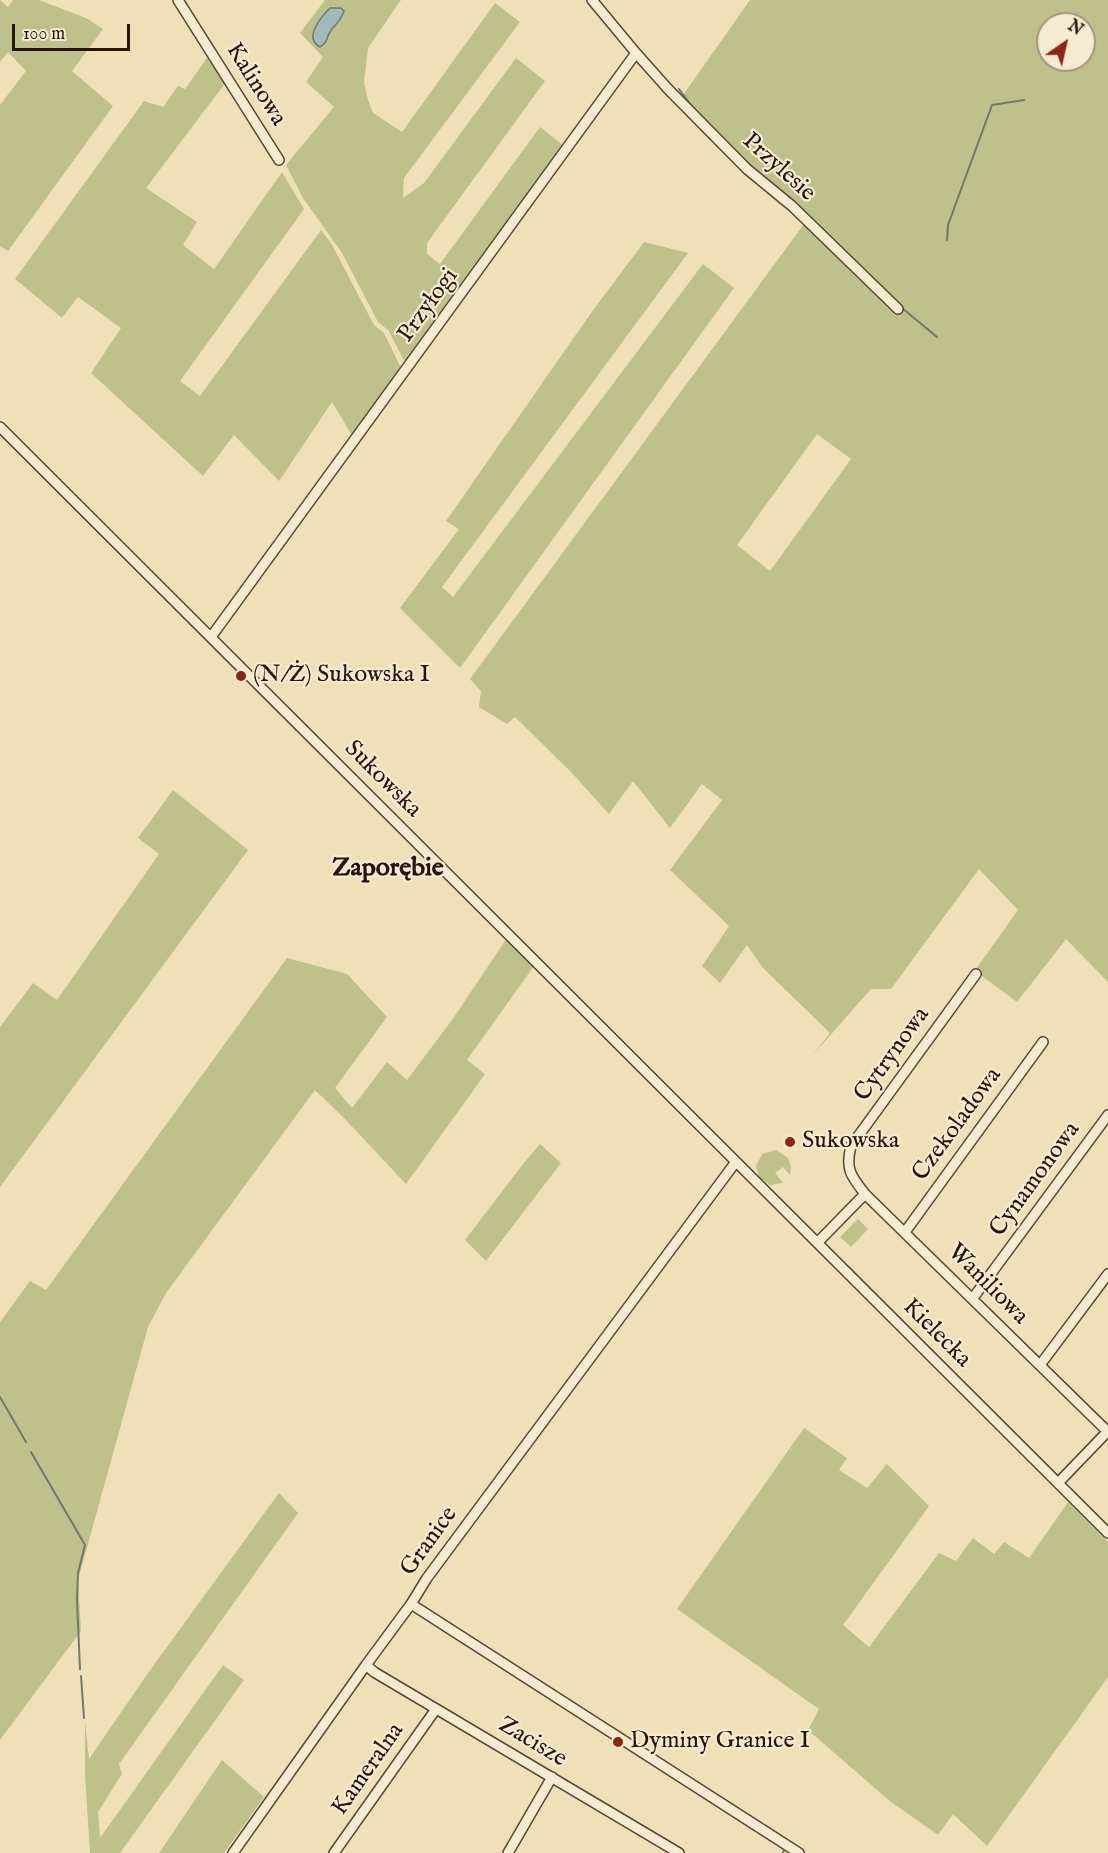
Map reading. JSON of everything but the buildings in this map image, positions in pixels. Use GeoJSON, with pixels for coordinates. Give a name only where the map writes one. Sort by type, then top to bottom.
{"type":"FeatureCollection","features":[{"type":"Feature","properties":{"kind":"street","name":"Kalinowa"},"geometry":{"type":"LineString","coordinates":[[178,0],[279,160]]}},
{"type":"Feature","properties":{"kind":"street"},"geometry":{"type":"LineString","coordinates":[[592,0],[636,53]]}},
{"type":"Feature","properties":{"kind":"street","name":"Przylesie"},"geometry":{"type":"LineString","coordinates":[[636,53],[747,169],[792,206],[898,309]]}},
{"type":"Feature","properties":{"kind":"street","name":"Przyłogi"},"geometry":{"type":"LineString","coordinates":[[212,637],[636,53]]}},
{"type":"Feature","properties":{"kind":"street","name":"Sukowska"},"geometry":{"type":"LineString","coordinates":[[0,427],[735,1163]]}},
{"type":"Feature","properties":{"kind":"street","name":"Cytrynowa"},"geometry":{"type":"LineString","coordinates":[[847,1161],[851,1146],[976,974]]}},
{"type":"Feature","properties":{"kind":"street","name":"Czekoladowa"},"geometry":{"type":"LineString","coordinates":[[905,1232],[1043,1042]]}},
{"type":"Feature","properties":{"kind":"street","name":"Cynamonowa"},"geometry":{"type":"LineString","coordinates":[[973,1298],[1108,1114]]}},
{"type":"Feature","properties":{"kind":"street","name":"Waniliowa"},"geometry":{"type":"LineString","coordinates":[[847,1161],[852,1178],[865,1194],[1108,1432]]}},
{"type":"Feature","properties":{"kind":"street","name":"Kielecka"},"geometry":{"type":"LineString","coordinates":[[735,1163],[818,1242],[1108,1533]]}},
{"type":"Feature","properties":{"kind":"street","name":"Granice"},"geometry":{"type":"LineString","coordinates":[[735,1163],[427,1578],[411,1604],[799,1853]]}},
{"type":"Feature","properties":{"kind":"street"},"geometry":{"type":"LineString","coordinates":[[818,1242],[865,1194]]}},
{"type":"Feature","properties":{"kind":"street"},"geometry":{"type":"LineString","coordinates":[[1041,1365],[1108,1274]]}},
{"type":"Feature","properties":{"kind":"street"},"geometry":{"type":"LineString","coordinates":[[1058,1483],[1108,1432]]}},
{"type":"Feature","properties":{"kind":"street"},"geometry":{"type":"LineString","coordinates":[[232,1853],[411,1604]]}},
{"type":"Feature","properties":{"kind":"street","name":"Zacisze"},"geometry":{"type":"LineString","coordinates":[[366,1665],[374,1672],[680,1853]]}},
{"type":"Feature","properties":{"kind":"street","name":"Kameralna"},"geometry":{"type":"LineString","coordinates":[[334,1853],[436,1708]]}},
{"type":"Feature","properties":{"kind":"street"},"geometry":{"type":"LineString","coordinates":[[508,1853],[552,1777]]}},
{"type":"Feature","properties":{"kind":"green space"},"geometry":{"type":"Polygon","coordinates":[[[0,0],[8,7],[13,0],[39,0],[86,18],[103,29],[72,71],[113,106],[8,251],[0,246],[0,105],[26,71],[8,52],[0,62],[0,0]]]}},
{"type":"Feature","properties":{"kind":"green space"},"geometry":{"type":"Polygon","coordinates":[[[325,0],[401,0],[368,48],[364,83],[373,113],[402,132],[495,3],[520,22],[404,178],[403,198],[424,183],[516,58],[545,81],[427,243],[427,254],[440,264],[540,127],[564,146],[407,366],[388,330],[378,322],[342,253],[303,198],[286,165],[334,107],[306,82],[323,57],[300,33],[325,0]]]}},
{"type":"Feature","properties":{"kind":"green space"},"geometry":{"type":"Polygon","coordinates":[[[750,0],[1108,0],[1108,982],[1066,939],[1017,1002],[982,976],[976,969],[1018,910],[979,869],[891,989],[871,989],[812,1056],[830,1033],[763,968],[747,945],[720,983],[702,966],[729,926],[670,870],[722,800],[702,784],[670,828],[633,781],[609,814],[571,772],[515,717],[507,724],[479,707],[481,691],[470,679],[809,220],[749,167],[681,98],[750,0]],[[817,434],[737,545],[770,571],[851,459],[817,434]]]}},
{"type":"Feature","properties":{"kind":"green space"},"geometry":{"type":"Polygon","coordinates":[[[209,55],[226,82],[146,188],[197,222],[183,245],[214,269],[282,172],[304,209],[180,381],[200,396],[321,230],[331,243],[374,325],[384,333],[402,370],[353,437],[332,402],[279,481],[234,435],[203,476],[91,373],[121,328],[78,297],[62,318],[15,279],[144,101],[163,107],[178,86],[185,89],[209,55]]]}},
{"type":"Feature","properties":{"kind":"green space"},"geometry":{"type":"Polygon","coordinates":[[[644,242],[688,253],[442,587],[453,597],[703,264],[734,288],[460,668],[400,608],[459,529],[446,521],[591,313],[644,242]]]}},
{"type":"Feature","properties":{"kind":"green space"},"geometry":{"type":"Polygon","coordinates":[[[173,790],[248,850],[0,1187],[0,1027],[33,983],[57,1000],[159,854],[138,838],[173,790]]]}},
{"type":"Feature","properties":{"kind":"green space"},"geometry":{"type":"Polygon","coordinates":[[[507,938],[534,966],[467,1060],[485,1074],[406,1184],[315,1090],[166,1293],[148,1327],[78,1580],[81,1631],[0,1740],[0,1322],[30,1281],[46,1290],[287,958],[347,974],[387,1017],[335,1088],[352,1108],[387,1062],[407,1080],[452,1020],[507,938]]]}},
{"type":"Feature","properties":{"kind":"green space"},"geometry":{"type":"Polygon","coordinates":[[[540,1144],[561,1163],[486,1261],[465,1240],[540,1144]]]}},
{"type":"Feature","properties":{"kind":"green space"},"geometry":{"type":"Polygon","coordinates":[[[776,1150],[788,1158],[791,1167],[790,1175],[783,1167],[775,1173],[783,1183],[770,1185],[759,1177],[756,1166],[762,1154],[776,1150]]]}},
{"type":"Feature","properties":{"kind":"green space"},"geometry":{"type":"Polygon","coordinates":[[[858,1219],[868,1229],[851,1247],[840,1237],[858,1219]]]}},
{"type":"Feature","properties":{"kind":"green space"},"geometry":{"type":"Polygon","coordinates":[[[804,1428],[847,1458],[839,1470],[867,1488],[887,1464],[929,1506],[843,1625],[869,1647],[939,1553],[956,1561],[973,1538],[994,1554],[1004,1542],[1029,1558],[1068,1502],[1108,1542],[1108,1677],[987,1846],[953,1814],[938,1835],[891,1802],[808,1730],[819,1709],[677,1609],[804,1428]]]}},
{"type":"Feature","properties":{"kind":"green space"},"geometry":{"type":"Polygon","coordinates":[[[279,1493],[298,1513],[119,1764],[122,1774],[98,1812],[100,1838],[223,1665],[244,1680],[120,1853],[90,1853],[85,1775],[85,1721],[89,1759],[148,1673],[279,1493]]]}},
{"type":"Feature","properties":{"kind":"green space"},"geometry":{"type":"Polygon","coordinates":[[[222,1760],[264,1797],[224,1853],[159,1853],[222,1760]]]}},
{"type":"Feature","properties":{"kind":"water"},"geometry":{"type":"Polygon","coordinates":[[[330,8],[341,8],[344,11],[326,42],[320,47],[315,43],[313,33],[318,22],[330,8]]]}},
{"type":"Feature","properties":{"kind":"waterway"},"geometry":{"type":"LineString","coordinates":[[679,89],[696,112]]}},
{"type":"Feature","properties":{"kind":"waterway"},"geometry":{"type":"LineString","coordinates":[[947,240],[948,225],[992,105],[1024,100]]}},
{"type":"Feature","properties":{"kind":"waterway"},"geometry":{"type":"LineString","coordinates":[[902,308],[937,337]]}},
{"type":"Feature","properties":{"kind":"waterway"},"geometry":{"type":"LineString","coordinates":[[0,1397],[26,1442]]}},
{"type":"Feature","properties":{"kind":"waterway"},"geometry":{"type":"LineString","coordinates":[[31,1452],[85,1545],[78,1573],[80,1669]]}},
{"type":"Feature","properties":{"kind":"waterway"},"geometry":{"type":"LineString","coordinates":[[81,1676],[84,1718]]}},
{"type":"Feature","properties":{"kind":"place","name":"(N/Ż) Sukowska I"},"geometry":{"type":"Point","coordinates":[241,676]}},
{"type":"Feature","properties":{"kind":"place","name":"Sukowska"},"geometry":{"type":"Point","coordinates":[790,1142]}},
{"type":"Feature","properties":{"kind":"place","name":"Dyminy Granice I"},"geometry":{"type":"Point","coordinates":[618,1742]}},
{"type":"Feature","properties":{"kind":"district","name":"Zaporębie"},"geometry":{"type":"Point","coordinates":[388,870]}}]}
